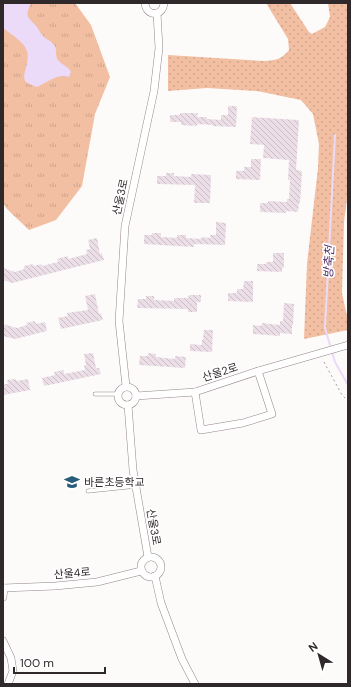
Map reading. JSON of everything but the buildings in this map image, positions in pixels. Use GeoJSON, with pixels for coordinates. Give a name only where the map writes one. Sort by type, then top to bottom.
{"type":"FeatureCollection","features":[{"type":"Feature","properties":{"kind":"street"},"geometry":{"type":"LineString","coordinates":[[145,3],[148,12],[157,14],[164,8],[164,3]]}},
{"type":"Feature","properties":{"kind":"street","name":"산울3로"},"geometry":{"type":"LineString","coordinates":[[126,386],[119,321],[125,226],[154,91],[159,48],[157,14]]}},
{"type":"Feature","properties":{"kind":"street","name":"산울2로"},"geometry":{"type":"LineString","coordinates":[[136,396],[194,392],[258,371],[348,345]]}},
{"type":"Feature","properties":{"kind":"street"},"geometry":{"type":"LineString","coordinates":[[194,392],[201,430],[243,423],[272,414],[258,371]]}},
{"type":"Feature","properties":{"kind":"street"},"geometry":{"type":"LineString","coordinates":[[126,386],[134,390],[136,396],[134,402],[128,405],[120,403],[117,398],[117,394],[120,389],[126,386]]}},
{"type":"Feature","properties":{"kind":"street","name":"산울3로"},"geometry":{"type":"LineString","coordinates":[[128,405],[133,470],[148,557]]}},
{"type":"Feature","properties":{"kind":"street"},"geometry":{"type":"LineString","coordinates":[[148,557],[154,557],[161,565],[160,571],[155,576],[146,576],[141,571],[140,565],[144,559],[148,557]]}},
{"type":"Feature","properties":{"kind":"street","name":"산울4로"},"geometry":{"type":"LineString","coordinates":[[4,588],[55,586],[96,582],[141,571]]}},
{"type":"Feature","properties":{"kind":"street"},"geometry":{"type":"LineString","coordinates":[[155,576],[161,604],[182,659],[196,684]]}},
{"type":"Feature","properties":{"kind":"street"},"geometry":{"type":"LineString","coordinates":[[3,597],[4,588]]}},
{"type":"Feature","properties":{"kind":"street"},"geometry":{"type":"LineString","coordinates":[[3,641],[11,658],[13,671],[8,684]]}},
{"type":"Feature","properties":{"kind":"lane"},"geometry":{"type":"LineString","coordinates":[[95,394],[117,394]]}},
{"type":"Feature","properties":{"kind":"lane"},"geometry":{"type":"LineString","coordinates":[[88,491],[136,486]]}},
{"type":"Feature","properties":{"kind":"path"},"geometry":{"type":"LineString","coordinates":[[324,362],[342,395],[348,401]]}},
{"type":"Feature","properties":{"kind":"green space"},"geometry":{"type":"Polygon","coordinates":[[[3,3],[75,3],[91,25],[110,77],[95,114],[82,186],[56,220],[29,230],[7,209],[3,203],[3,3]]]}},
{"type":"Feature","properties":{"kind":"green space"},"geometry":{"type":"Polygon","coordinates":[[[266,3],[290,3],[309,32],[312,34],[325,27],[330,17],[328,3],[348,3],[348,191],[344,222],[342,293],[348,321],[348,330],[304,339],[307,264],[318,168],[319,144],[313,114],[301,100],[257,91],[207,88],[168,91],[168,55],[264,61],[281,58],[289,50],[288,39],[266,3]]]}},
{"type":"Feature","properties":{"kind":"shaded area"},"geometry":{"type":"Polygon","coordinates":[[[3,3],[31,3],[27,14],[29,19],[45,38],[52,42],[56,50],[58,60],[71,72],[69,77],[64,76],[52,79],[37,87],[26,82],[24,76],[28,58],[26,49],[16,37],[3,28],[3,3]]]}},
{"type":"Feature","properties":{"kind":"waterway","name":"방축천"},"geometry":{"type":"LineString","coordinates":[[335,135],[325,328],[335,362],[348,385]]}},
{"type":"Feature","properties":{"kind":"place","name":"바른초등학교"},"geometry":{"type":"Point","coordinates":[72,482]}}]}
